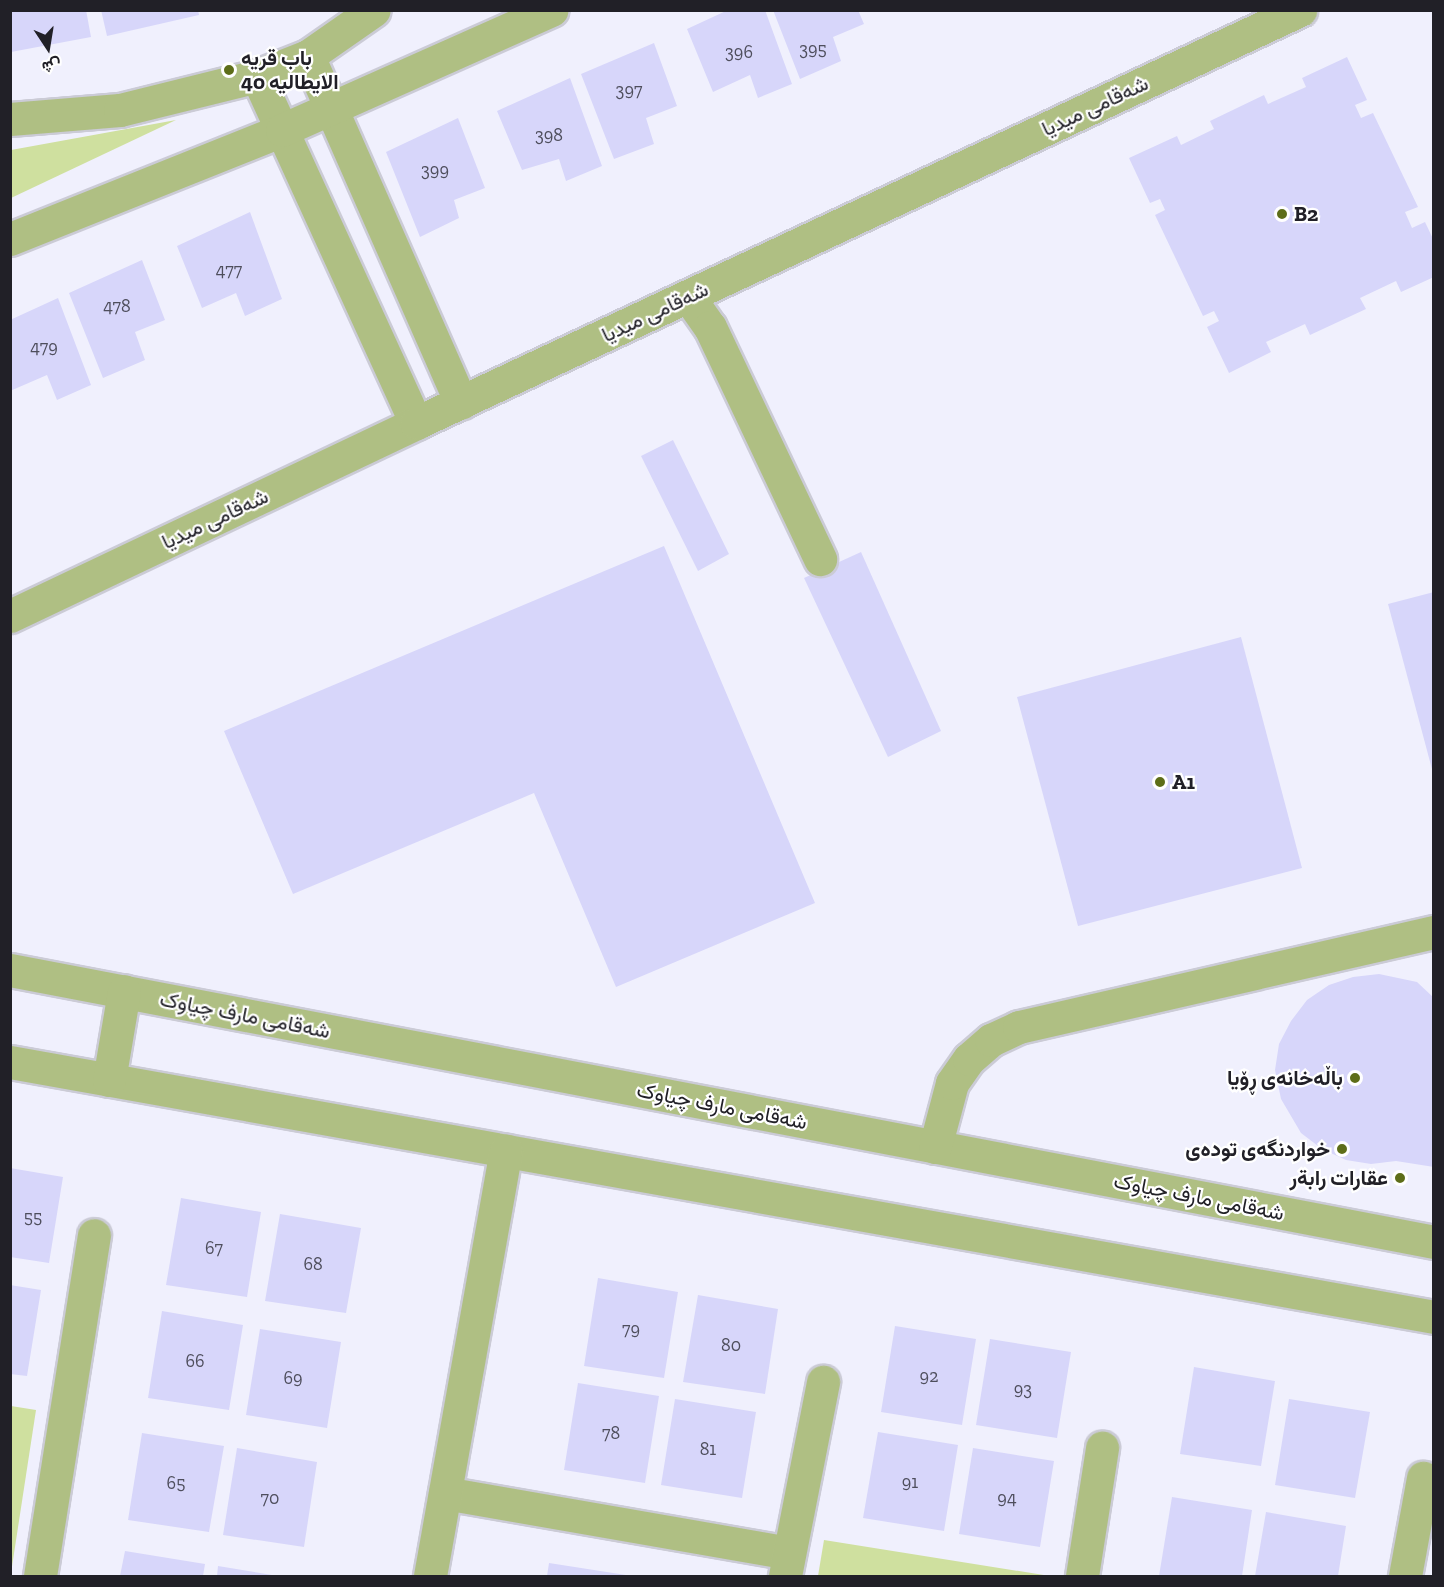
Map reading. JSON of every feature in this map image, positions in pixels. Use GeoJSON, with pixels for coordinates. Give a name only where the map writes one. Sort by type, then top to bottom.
{"type":"FeatureCollection","features":[{"type":"Feature","properties":{"kind":"street"},"geometry":{"type":"LineString","coordinates":[[10,119],[120,110],[257,76],[308,56],[374,10]]}},
{"type":"Feature","properties":{"kind":"street"},"geometry":{"type":"LineString","coordinates":[[10,239],[332,109],[551,10]]}},
{"type":"Feature","properties":{"kind":"street","name":"شەقامی میدیا"},"geometry":{"type":"LineString","coordinates":[[10,616],[416,423],[1300,10]]}},
{"type":"Feature","properties":{"kind":"street"},"geometry":{"type":"LineString","coordinates":[[308,56],[461,403]]}},
{"type":"Feature","properties":{"kind":"street"},"geometry":{"type":"LineString","coordinates":[[257,76],[416,423]]}},
{"type":"Feature","properties":{"kind":"street"},"geometry":{"type":"LineString","coordinates":[[688,296],[710,327],[820,559]]}},
{"type":"Feature","properties":{"kind":"street"},"geometry":{"type":"LineString","coordinates":[[934,1147],[952,1083],[969,1059],[992,1040],[1019,1028],[1434,932]]}},
{"type":"Feature","properties":{"kind":"street","name":"شەقامی مارف چیاوک"},"geometry":{"type":"LineString","coordinates":[[10,970],[1434,1242]]}},
{"type":"Feature","properties":{"kind":"street"},"geometry":{"type":"LineString","coordinates":[[108,1080],[124,992]]}},
{"type":"Feature","properties":{"kind":"street"},"geometry":{"type":"LineString","coordinates":[[10,1062],[1434,1317]]}},
{"type":"Feature","properties":{"kind":"street"},"geometry":{"type":"LineString","coordinates":[[430,1576],[506,1151]]}},
{"type":"Feature","properties":{"kind":"street"},"geometry":{"type":"LineString","coordinates":[[40,1576],[94,1235]]}},
{"type":"Feature","properties":{"kind":"street"},"geometry":{"type":"LineString","coordinates":[[445,1493],[787,1565],[823,1382]]}},
{"type":"Feature","properties":{"kind":"street"},"geometry":{"type":"LineString","coordinates":[[1082,1576],[1102,1448]]}},
{"type":"Feature","properties":{"kind":"street"},"geometry":{"type":"LineString","coordinates":[[1405,1576],[1423,1478]]}},
{"type":"Feature","properties":{"kind":"green space"},"geometry":{"type":"Polygon","coordinates":[[[176,120],[11,198],[11,150],[176,120]]]}},
{"type":"Feature","properties":{"kind":"green space"},"geometry":{"type":"Polygon","coordinates":[[[10,1406],[36,1410],[11,1573],[10,1406]]]}},
{"type":"Feature","properties":{"kind":"green space"},"geometry":{"type":"Polygon","coordinates":[[[824,1540],[1050,1576],[818,1576],[824,1540]]]}},
{"type":"Feature","properties":{"kind":"building"},"geometry":{"type":"Polygon","coordinates":[[[10,10],[86,10],[91,37],[11,52],[10,10]]]}},
{"type":"Feature","properties":{"kind":"building"},"geometry":{"type":"Polygon","coordinates":[[[101,10],[198,10],[199,15],[107,36],[101,10]]]}},
{"type":"Feature","properties":{"kind":"building"},"geometry":{"type":"Polygon","coordinates":[[[728,10],[765,10],[792,84],[758,98],[750,75],[713,92],[687,29],[728,10]]]}},
{"type":"Feature","properties":{"kind":"building"},"geometry":{"type":"Polygon","coordinates":[[[773,10],[858,10],[864,24],[833,37],[841,61],[800,79],[773,10]]]}},
{"type":"Feature","properties":{"kind":"building"},"geometry":{"type":"Polygon","coordinates":[[[654,43],[677,106],[646,118],[654,144],[614,159],[581,74],[654,43]]]}},
{"type":"Feature","properties":{"kind":"building","name":"B2"},"geometry":{"type":"Polygon","coordinates":[[[1347,57],[1367,100],[1355,105],[1361,118],[1373,113],[1418,207],[1405,212],[1412,228],[1425,222],[1434,241],[1434,277],[1401,292],[1396,281],[1360,298],[1366,309],[1310,335],[1305,324],[1266,342],[1271,352],[1229,373],[1207,327],[1219,321],[1214,311],[1203,316],[1155,215],[1165,210],[1160,199],[1150,203],[1129,158],[1177,136],[1181,145],[1214,129],[1210,121],[1264,95],[1268,104],[1306,87],[1302,78],[1347,57]]]}},
{"type":"Feature","properties":{"kind":"building"},"geometry":{"type":"Polygon","coordinates":[[[570,78],[602,166],[566,181],[559,159],[522,170],[497,111],[570,78]]]}},
{"type":"Feature","properties":{"kind":"building"},"geometry":{"type":"Polygon","coordinates":[[[458,118],[485,188],[454,200],[459,218],[420,237],[386,152],[458,118]]]}},
{"type":"Feature","properties":{"kind":"building"},"geometry":{"type":"Polygon","coordinates":[[[250,212],[282,299],[245,316],[236,293],[202,308],[177,246],[250,212]]]}},
{"type":"Feature","properties":{"kind":"building"},"geometry":{"type":"Polygon","coordinates":[[[142,260],[165,320],[135,332],[145,360],[103,378],[69,293],[142,260]]]}},
{"type":"Feature","properties":{"kind":"building"},"geometry":{"type":"Polygon","coordinates":[[[58,298],[91,385],[57,400],[47,375],[10,391],[10,320],[58,298]]]}},
{"type":"Feature","properties":{"kind":"building"},"geometry":{"type":"Polygon","coordinates":[[[673,440],[729,554],[698,571],[641,456],[673,440]]]}},
{"type":"Feature","properties":{"kind":"building"},"geometry":{"type":"Polygon","coordinates":[[[664,546],[815,903],[616,987],[534,793],[293,894],[224,731],[664,546]]]}},
{"type":"Feature","properties":{"kind":"building"},"geometry":{"type":"Polygon","coordinates":[[[861,552],[941,731],[888,757],[804,578],[861,552]]]}},
{"type":"Feature","properties":{"kind":"building"},"geometry":{"type":"Polygon","coordinates":[[[1434,592],[1434,773],[1433,773],[1388,604],[1434,592]]]}},
{"type":"Feature","properties":{"kind":"building","name":"A1"},"geometry":{"type":"Polygon","coordinates":[[[1241,637],[1302,868],[1078,926],[1017,697],[1241,637]]]}},
{"type":"Feature","properties":{"kind":"building","name":"باڵەخانەی ڕۆیا"},"geometry":{"type":"Polygon","coordinates":[[[1379,974],[1417,982],[1434,998],[1434,1167],[1396,1161],[1371,1164],[1346,1160],[1322,1149],[1301,1133],[1281,1099],[1275,1070],[1279,1044],[1291,1021],[1307,1000],[1329,985],[1353,977],[1379,974]]]}},
{"type":"Feature","properties":{"kind":"building"},"geometry":{"type":"Polygon","coordinates":[[[10,1168],[63,1177],[49,1263],[10,1257],[10,1168]]]}},
{"type":"Feature","properties":{"kind":"building"},"geometry":{"type":"Polygon","coordinates":[[[181,1198],[261,1212],[247,1297],[166,1285],[181,1198]]]}},
{"type":"Feature","properties":{"kind":"building"},"geometry":{"type":"Polygon","coordinates":[[[280,1214],[361,1228],[346,1313],[265,1301],[280,1214]]]}},
{"type":"Feature","properties":{"kind":"building"},"geometry":{"type":"Polygon","coordinates":[[[598,1278],[678,1292],[664,1378],[584,1366],[598,1278]]]}},
{"type":"Feature","properties":{"kind":"building"},"geometry":{"type":"Polygon","coordinates":[[[10,1285],[41,1290],[27,1376],[10,1374],[10,1285]]]}},
{"type":"Feature","properties":{"kind":"building"},"geometry":{"type":"Polygon","coordinates":[[[698,1295],[778,1309],[765,1394],[683,1382],[698,1295]]]}},
{"type":"Feature","properties":{"kind":"building"},"geometry":{"type":"Polygon","coordinates":[[[162,1311],[243,1325],[229,1410],[148,1398],[162,1311]]]}},
{"type":"Feature","properties":{"kind":"building"},"geometry":{"type":"Polygon","coordinates":[[[895,1326],[976,1339],[962,1425],[881,1412],[895,1326]]]}},
{"type":"Feature","properties":{"kind":"building"},"geometry":{"type":"Polygon","coordinates":[[[260,1329],[341,1342],[327,1428],[246,1415],[260,1329]]]}},
{"type":"Feature","properties":{"kind":"building"},"geometry":{"type":"Polygon","coordinates":[[[990,1339],[1071,1352],[1057,1438],[976,1425],[990,1339]]]}},
{"type":"Feature","properties":{"kind":"building"},"geometry":{"type":"Polygon","coordinates":[[[1194,1367],[1275,1381],[1261,1466],[1180,1454],[1194,1367]]]}},
{"type":"Feature","properties":{"kind":"building"},"geometry":{"type":"Polygon","coordinates":[[[578,1383],[659,1396],[645,1483],[564,1470],[578,1383]]]}},
{"type":"Feature","properties":{"kind":"building"},"geometry":{"type":"Polygon","coordinates":[[[675,1399],[756,1412],[742,1498],[661,1485],[675,1399]]]}},
{"type":"Feature","properties":{"kind":"building"},"geometry":{"type":"Polygon","coordinates":[[[1289,1399],[1370,1412],[1355,1498],[1275,1485],[1289,1399]]]}},
{"type":"Feature","properties":{"kind":"building"},"geometry":{"type":"Polygon","coordinates":[[[878,1432],[958,1445],[944,1531],[863,1518],[878,1432]]]}},
{"type":"Feature","properties":{"kind":"building"},"geometry":{"type":"Polygon","coordinates":[[[142,1433],[224,1446],[209,1532],[128,1520],[142,1433]]]}},
{"type":"Feature","properties":{"kind":"building"},"geometry":{"type":"Polygon","coordinates":[[[237,1448],[317,1462],[304,1547],[223,1535],[237,1448]]]}},
{"type":"Feature","properties":{"kind":"building"},"geometry":{"type":"Polygon","coordinates":[[[973,1448],[1054,1461],[1040,1547],[959,1534],[973,1448]]]}},
{"type":"Feature","properties":{"kind":"building"},"geometry":{"type":"Polygon","coordinates":[[[1172,1497],[1252,1510],[1242,1576],[1159,1576],[1172,1497]]]}},
{"type":"Feature","properties":{"kind":"building"},"geometry":{"type":"Polygon","coordinates":[[[1266,1512],[1346,1526],[1338,1576],[1255,1576],[1266,1512]]]}},
{"type":"Feature","properties":{"kind":"building"},"geometry":{"type":"Polygon","coordinates":[[[125,1551],[205,1564],[203,1576],[120,1576],[125,1551]]]}},
{"type":"Feature","properties":{"kind":"building"},"geometry":{"type":"Polygon","coordinates":[[[549,1563],[626,1575],[626,1576],[547,1576],[549,1563]]]}},
{"type":"Feature","properties":{"kind":"building"},"geometry":{"type":"Polygon","coordinates":[[[218,1566],[272,1575],[272,1576],[217,1576],[218,1566]]]}},
{"type":"Feature","properties":{"kind":"place","name":"باب قريه الايطاليه 40"},"geometry":{"type":"Point","coordinates":[229,70]}},
{"type":"Feature","properties":{"kind":"place","name":"B2"},"geometry":{"type":"Point","coordinates":[1282,214]}},
{"type":"Feature","properties":{"kind":"place","name":"A1"},"geometry":{"type":"Point","coordinates":[1160,782]}},
{"type":"Feature","properties":{"kind":"place","name":"باڵەخانەی ڕۆیا"},"geometry":{"type":"Point","coordinates":[1355,1078]}},
{"type":"Feature","properties":{"kind":"place","name":"خواردنگەی تودەی"},"geometry":{"type":"Point","coordinates":[1342,1149]}},
{"type":"Feature","properties":{"kind":"place","name":"عقارات رابةر"},"geometry":{"type":"Point","coordinates":[1400,1178]}}]}
